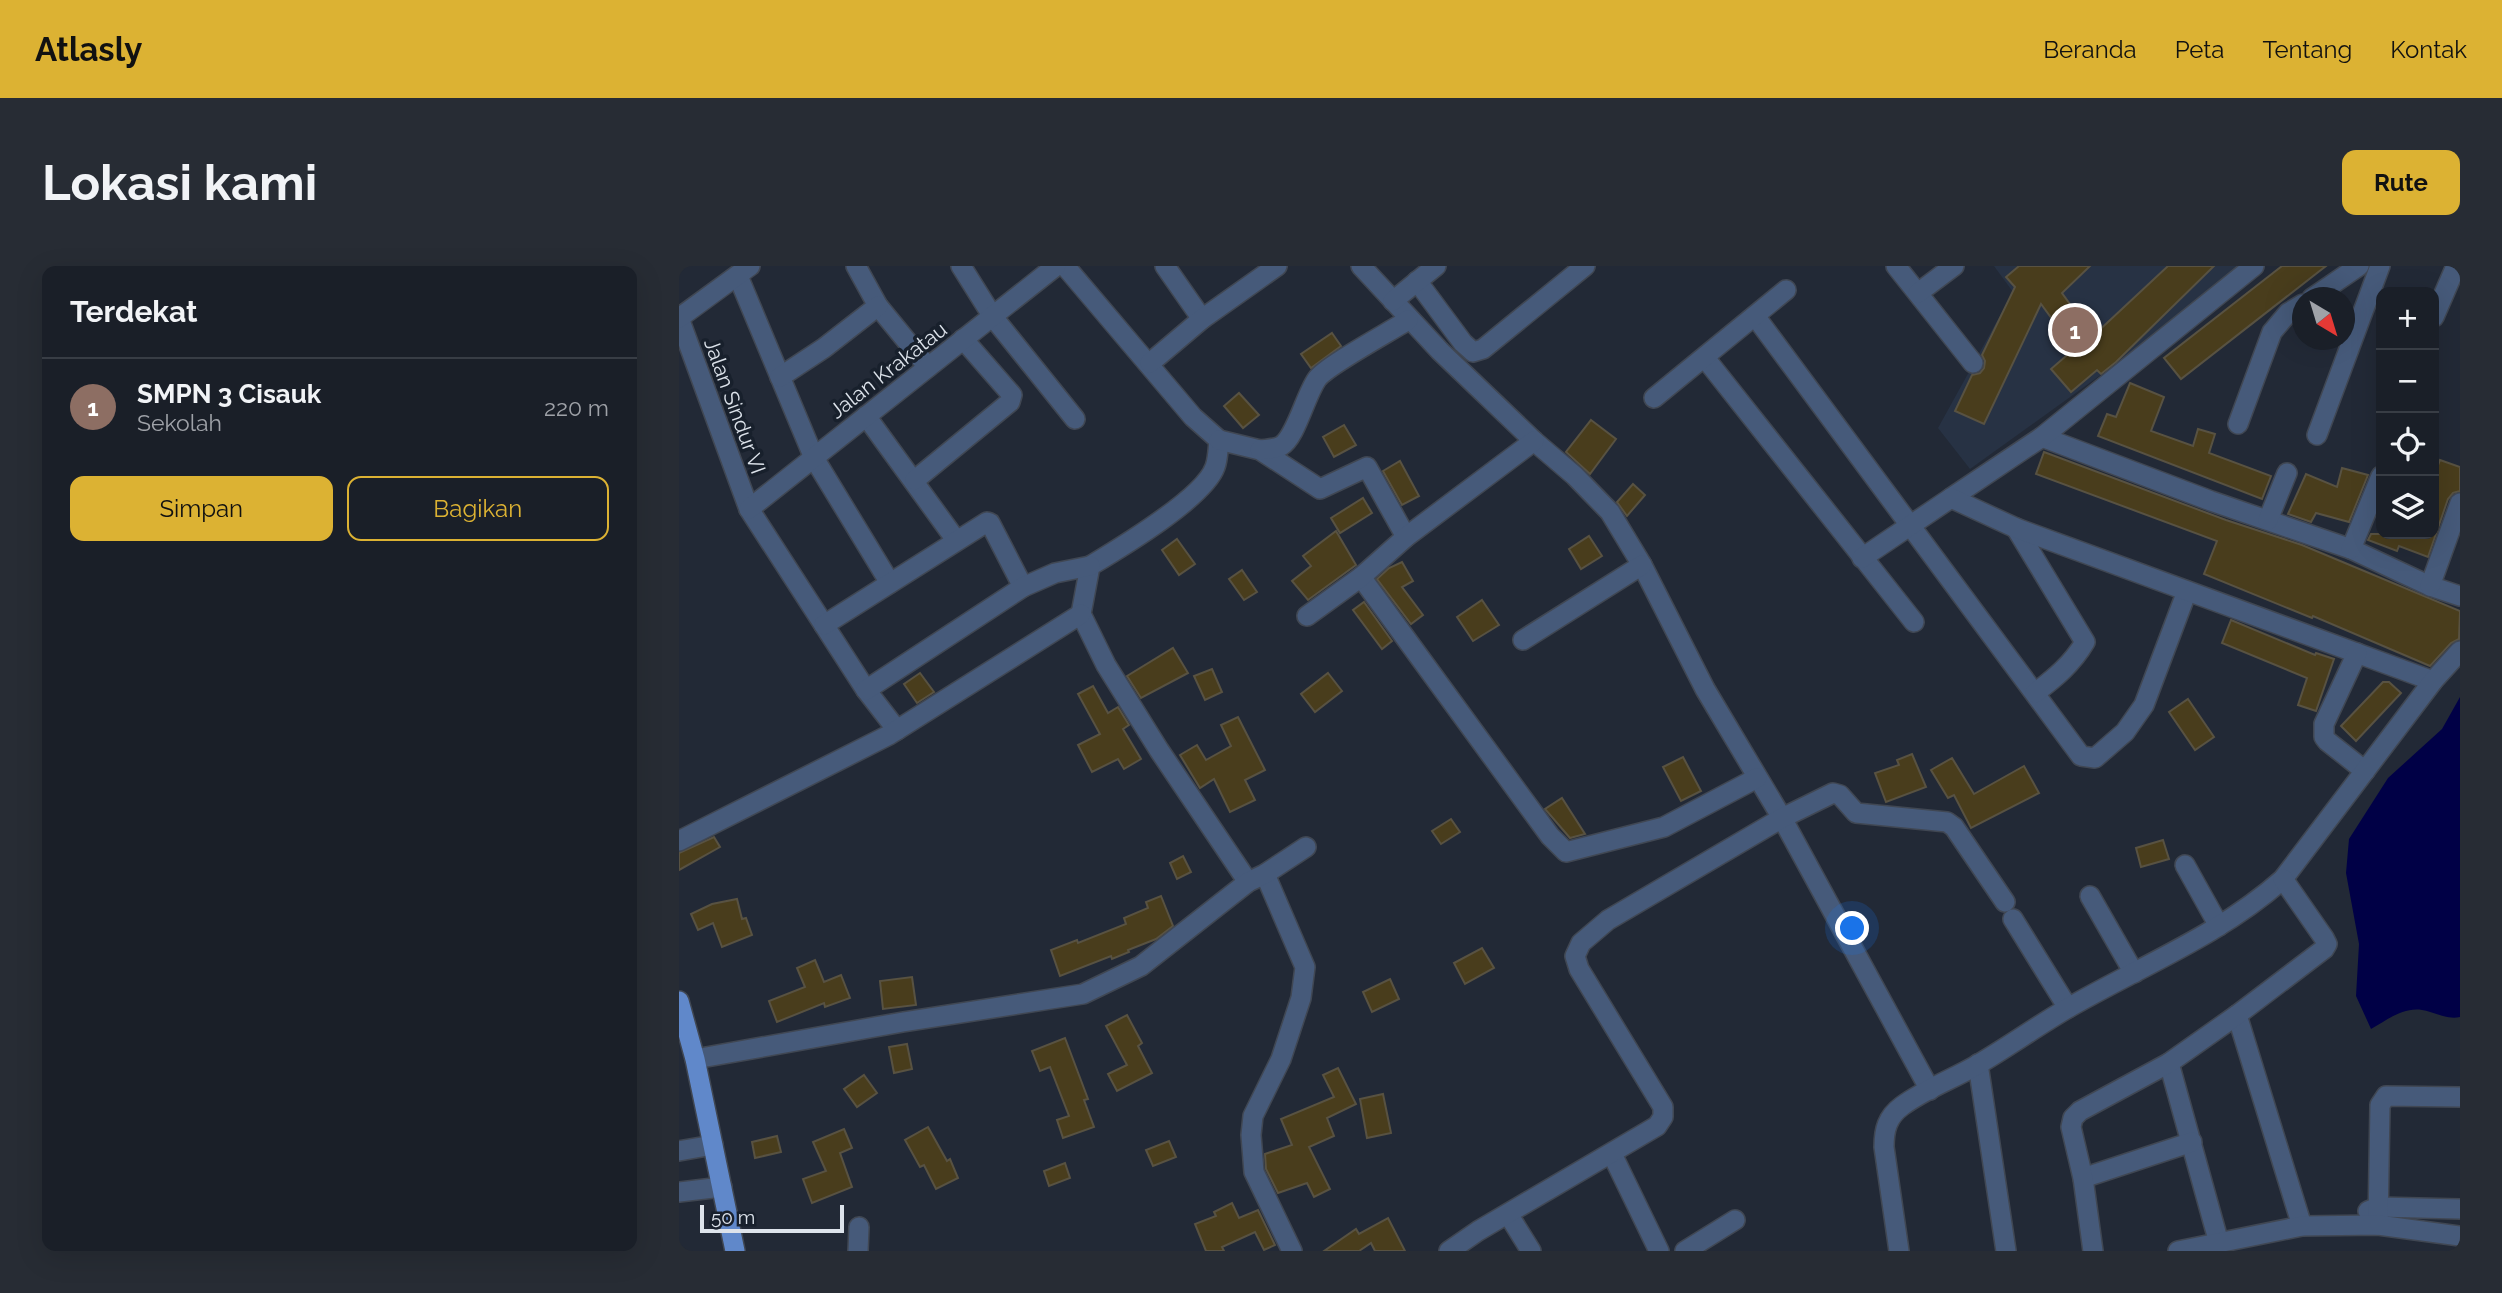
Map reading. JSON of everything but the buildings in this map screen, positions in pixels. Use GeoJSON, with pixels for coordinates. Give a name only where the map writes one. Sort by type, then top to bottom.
{"type":"FeatureCollection","features":[{"type":"Feature","properties":{"kind":"main road"},"geometry":{"type":"LineString","coordinates":[[679,1001],[695,1059],[735,1251]]}},
{"type":"Feature","properties":{"kind":"street"},"geometry":{"type":"LineString","coordinates":[[856,266],[879,306],[928,367]]}},
{"type":"Feature","properties":{"kind":"street"},"geometry":{"type":"LineString","coordinates":[[961,266],[993,317],[1075,419]]}},
{"type":"Feature","properties":{"kind":"street","name":"Jalan Krakatau"},"geometry":{"type":"LineString","coordinates":[[748,509],[1056,266]]}},
{"type":"Feature","properties":{"kind":"street"},"geometry":{"type":"LineString","coordinates":[[1065,266],[1150,363],[1193,417],[1219,440],[1260,450],[1274,449],[1284,444],[1293,432],[1307,396],[1319,375],[1408,320]]}},
{"type":"Feature","properties":{"kind":"street"},"geometry":{"type":"LineString","coordinates":[[1164,266],[1202,319]]}},
{"type":"Feature","properties":{"kind":"street"},"geometry":{"type":"LineString","coordinates":[[1361,266],[1408,320],[1610,512],[1642,565],[1705,690],[1782,818],[1930,1090]]}},
{"type":"Feature","properties":{"kind":"street"},"geometry":{"type":"LineString","coordinates":[[1393,301],[1436,266]]}},
{"type":"Feature","properties":{"kind":"street"},"geometry":{"type":"LineString","coordinates":[[1417,281],[1463,343],[1473,352],[1483,349],[1585,266]]}},
{"type":"Feature","properties":{"kind":"street"},"geometry":{"type":"LineString","coordinates":[[1896,266],[1973,363]]}},
{"type":"Feature","properties":{"kind":"street"},"geometry":{"type":"LineString","coordinates":[[1918,293],[1954,266]]}},
{"type":"Feature","properties":{"kind":"street"},"geometry":{"type":"LineString","coordinates":[[1862,558],[2042,437],[2253,266]]}},
{"type":"Feature","properties":{"kind":"street"},"geometry":{"type":"LineString","coordinates":[[2328,287],[2359,266]]}},
{"type":"Feature","properties":{"kind":"street"},"geometry":{"type":"LineString","coordinates":[[2317,435],[2380,266]]}},
{"type":"Feature","properties":{"kind":"street"},"geometry":{"type":"LineString","coordinates":[[2439,305],[2456,266]]}},
{"type":"Feature","properties":{"kind":"street"},"geometry":{"type":"LineString","coordinates":[[1150,363],[1266,269]]}},
{"type":"Feature","properties":{"kind":"street"},"geometry":{"type":"LineString","coordinates":[[679,318],[744,271],[780,377],[814,458],[890,583]]}},
{"type":"Feature","properties":{"kind":"street"},"geometry":{"type":"LineString","coordinates":[[1654,398],[1786,290]]}},
{"type":"Feature","properties":{"kind":"street"},"geometry":{"type":"LineString","coordinates":[[780,377],[879,306]]}},
{"type":"Feature","properties":{"kind":"street"},"geometry":{"type":"LineString","coordinates":[[2238,424],[2272,332],[2292,310]]}},
{"type":"Feature","properties":{"kind":"street"},"geometry":{"type":"LineString","coordinates":[[1755,316],[2081,756],[2095,758],[2125,732],[2144,705],[2187,591]]}},
{"type":"Feature","properties":{"kind":"street","name":"Jalan Sindur VI"},"geometry":{"type":"LineString","coordinates":[[679,318],[748,509],[866,690],[897,730]]}},
{"type":"Feature","properties":{"kind":"street"},"geometry":{"type":"LineString","coordinates":[[915,480],[1010,402],[1011,395],[963,340]]}},
{"type":"Feature","properties":{"kind":"street"},"geometry":{"type":"LineString","coordinates":[[1705,358],[1914,622]]}},
{"type":"Feature","properties":{"kind":"street"},"geometry":{"type":"LineString","coordinates":[[866,416],[956,540]]}},
{"type":"Feature","properties":{"kind":"street"},"geometry":{"type":"LineString","coordinates":[[2042,437],[2351,549],[2430,586],[2460,596]]}},
{"type":"Feature","properties":{"kind":"street"},"geometry":{"type":"LineString","coordinates":[[866,690],[1023,587],[1055,573],[1090,566],[1140,536],[1199,490],[1215,469],[1219,440]]}},
{"type":"Feature","properties":{"kind":"street"},"geometry":{"type":"LineString","coordinates":[[1307,616],[1361,577],[1406,537],[1534,441]]}},
{"type":"Feature","properties":{"kind":"street"},"geometry":{"type":"LineString","coordinates":[[1260,450],[1320,489],[1367,467],[1406,537]]}},
{"type":"Feature","properties":{"kind":"street"},"geometry":{"type":"LineString","coordinates":[[2268,520],[2287,473]]}},
{"type":"Feature","properties":{"kind":"street"},"geometry":{"type":"LineString","coordinates":[[2351,549],[2376,488]]}},
{"type":"Feature","properties":{"kind":"street"},"geometry":{"type":"LineString","coordinates":[[1951,498],[2016,528],[2434,681]]}},
{"type":"Feature","properties":{"kind":"street"},"geometry":{"type":"LineString","coordinates":[[2430,586],[2460,506]]}},
{"type":"Feature","properties":{"kind":"street"},"geometry":{"type":"LineString","coordinates":[[824,625],[987,522],[990,523],[1023,587]]}},
{"type":"Feature","properties":{"kind":"street"},"geometry":{"type":"LineString","coordinates":[[2016,528],[2085,642],[2062,672],[2035,693]]}},
{"type":"Feature","properties":{"kind":"street"},"geometry":{"type":"LineString","coordinates":[[1523,640],[1642,565]]}},
{"type":"Feature","properties":{"kind":"street"},"geometry":{"type":"LineString","coordinates":[[1090,566],[1081,614],[1106,666],[1159,750],[1257,878],[1305,967],[1301,998],[1281,1059],[1253,1116],[1251,1143],[1254,1172],[1292,1251]]}},
{"type":"Feature","properties":{"kind":"street"},"geometry":{"type":"LineString","coordinates":[[1361,577],[1550,836],[1566,852],[1664,827],[1757,778]]}},
{"type":"Feature","properties":{"kind":"street"},"geometry":{"type":"LineString","coordinates":[[679,841],[897,730],[1081,614]]}},
{"type":"Feature","properties":{"kind":"street"},"geometry":{"type":"LineString","coordinates":[[1899,1251],[1884,1130],[1901,1106],[1978,1064],[2068,1008],[2247,909],[2283,878],[2460,651]]}},
{"type":"Feature","properties":{"kind":"street"},"geometry":{"type":"LineString","coordinates":[[2357,653],[2324,724],[2323,732],[2327,741],[2365,771]]}},
{"type":"Feature","properties":{"kind":"street"},"geometry":{"type":"LineString","coordinates":[[1449,1251],[1657,1126],[1663,1117],[1663,1107],[1579,969],[1575,956],[1581,943],[1608,920],[1782,818],[1833,793],[1840,795],[1856,813],[1947,822],[1954,827],[2009,910],[2068,1008]]}},
{"type":"Feature","properties":{"kind":"street"},"geometry":{"type":"LineString","coordinates":[[695,1059],[903,1022],[1083,994],[1141,967],[1257,878],[1306,847]]}},
{"type":"Feature","properties":{"kind":"street"},"geometry":{"type":"LineString","coordinates":[[2185,865],[2219,926]]}},
{"type":"Feature","properties":{"kind":"street"},"geometry":{"type":"LineString","coordinates":[[2093,1251],[2083,1178],[2071,1128],[2073,1118],[2080,1111],[2169,1063],[2324,949],[2327,944],[2283,878]]}},
{"type":"Feature","properties":{"kind":"street"},"geometry":{"type":"LineString","coordinates":[[2090,895],[2134,973]]}},
{"type":"Feature","properties":{"kind":"street"},"geometry":{"type":"LineString","coordinates":[[2237,1015],[2302,1226]]}},
{"type":"Feature","properties":{"kind":"street"},"geometry":{"type":"LineString","coordinates":[[2169,1063],[2219,1243]]}},
{"type":"Feature","properties":{"kind":"street"},"geometry":{"type":"LineString","coordinates":[[1978,1064],[2006,1251]]}},
{"type":"Feature","properties":{"kind":"street"},"geometry":{"type":"LineString","coordinates":[[2378,1217],[2382,1100],[2386,1096],[2460,1097]]}},
{"type":"Feature","properties":{"kind":"street"},"geometry":{"type":"LineString","coordinates":[[2083,1178],[2192,1142]]}},
{"type":"Feature","properties":{"kind":"street"},"geometry":{"type":"LineString","coordinates":[[679,1151],[713,1145]]}},
{"type":"Feature","properties":{"kind":"street"},"geometry":{"type":"LineString","coordinates":[[1612,1154],[1659,1251]]}},
{"type":"Feature","properties":{"kind":"street"},"geometry":{"type":"LineString","coordinates":[[679,1192],[722,1187]]}},
{"type":"Feature","properties":{"kind":"street"},"geometry":{"type":"LineString","coordinates":[[2178,1251],[2302,1226],[2324,1226],[2378,1217],[2460,1209]]}},
{"type":"Feature","properties":{"kind":"street"},"geometry":{"type":"LineString","coordinates":[[1508,1214],[1531,1251]]}},
{"type":"Feature","properties":{"kind":"street"},"geometry":{"type":"LineString","coordinates":[[2378,1217],[2460,1236]]}},
{"type":"Feature","properties":{"kind":"street"},"geometry":{"type":"LineString","coordinates":[[1685,1251],[1735,1220]]}},
{"type":"Feature","properties":{"kind":"street"},"geometry":{"type":"LineString","coordinates":[[857,1251],[859,1227]]}},
{"type":"Feature","properties":{"kind":"shaded area"},"geometry":{"type":"Polygon","coordinates":[[[1994,266],[2242,266],[2109,369],[1970,469],[1938,428],[2013,292],[1994,266]]]}},
{"type":"Feature","properties":{"kind":"shaded area"},"geometry":{"type":"Polygon","coordinates":[[[2460,697],[2460,1017],[2408,1010],[2371,1029],[2356,996],[2359,944],[2346,873],[2349,839],[2388,778],[2442,729],[2460,697]]]}},
{"type":"Feature","properties":{"kind":"place","name":"SMPN 3 Cisauk"},"geometry":{"type":"Point","coordinates":[2075,330]}}]}
